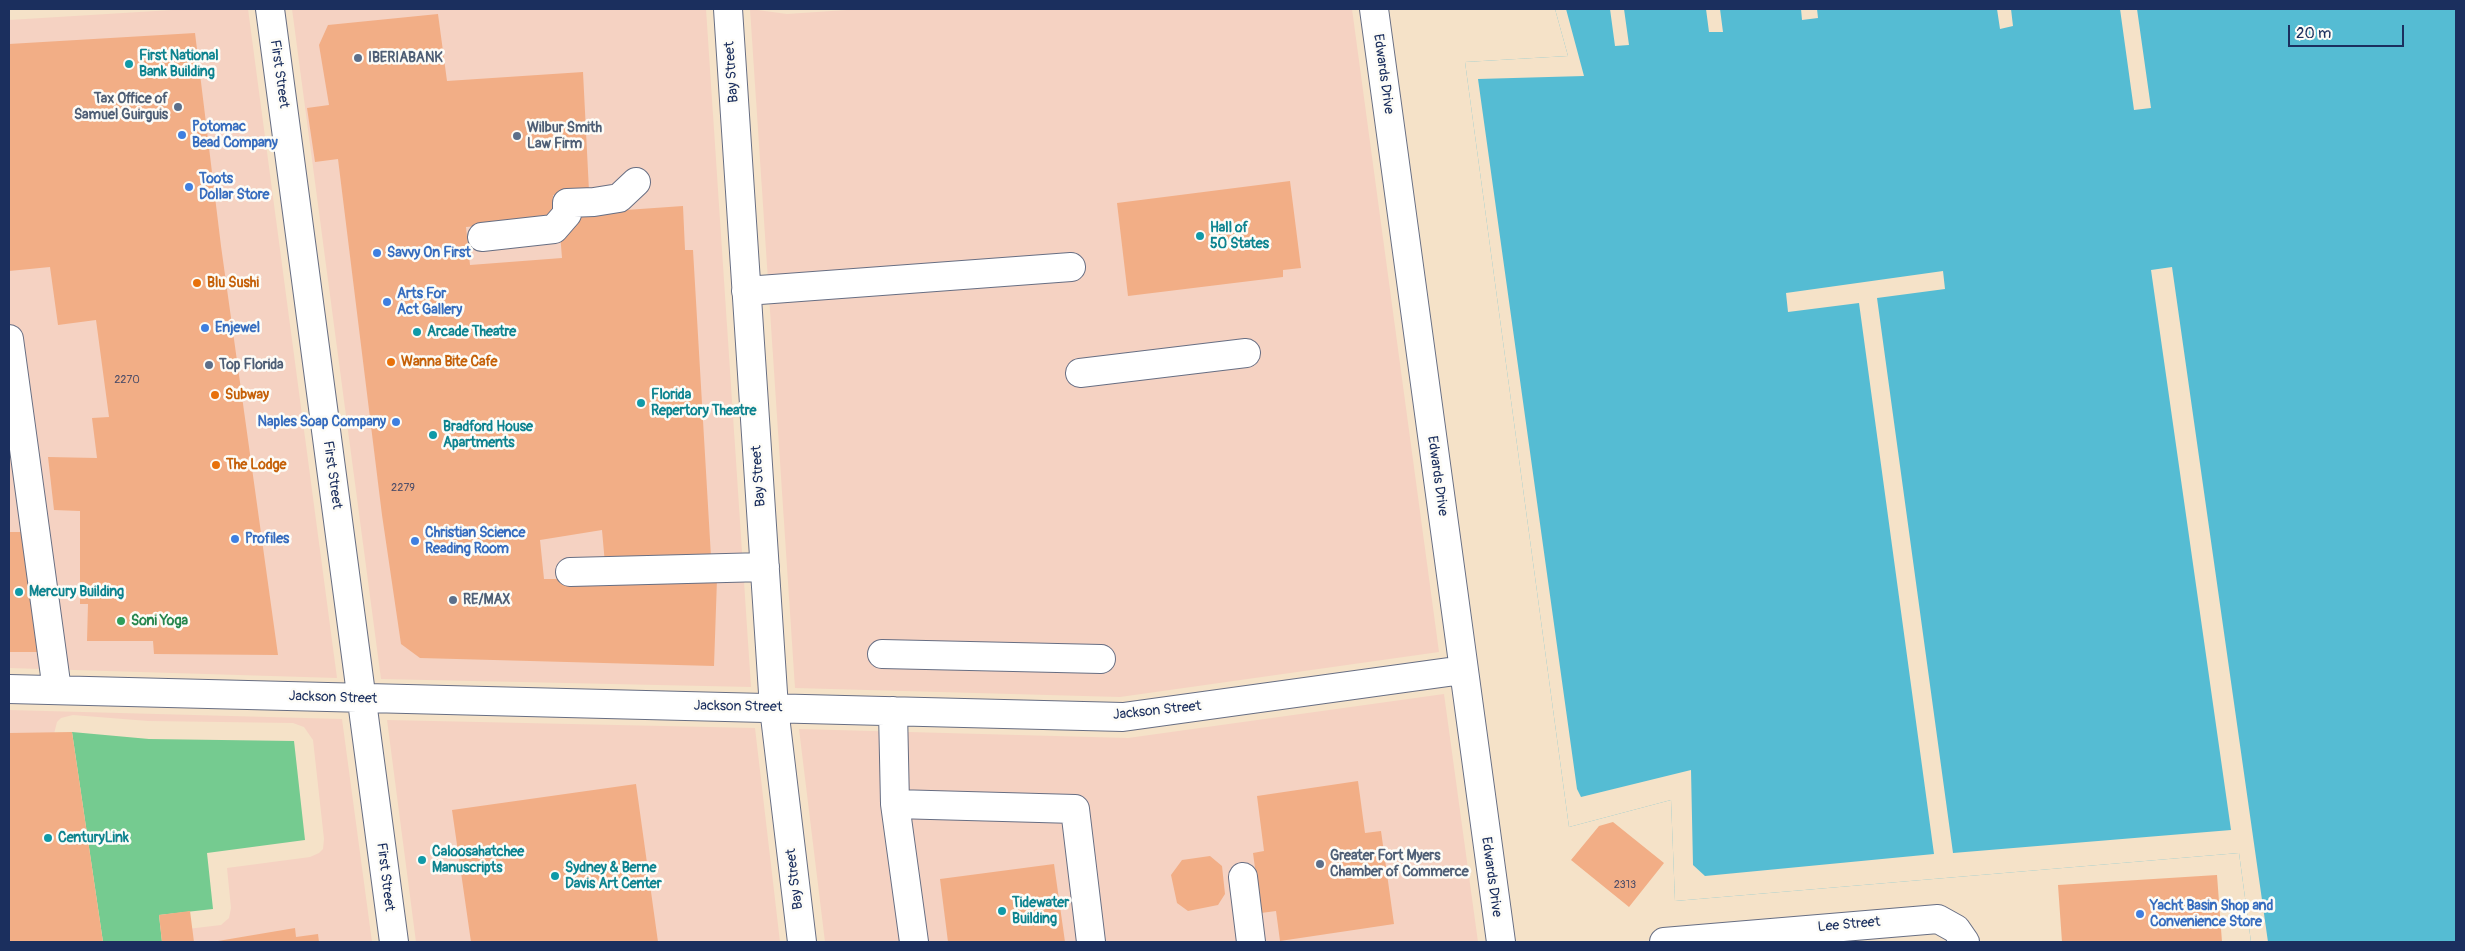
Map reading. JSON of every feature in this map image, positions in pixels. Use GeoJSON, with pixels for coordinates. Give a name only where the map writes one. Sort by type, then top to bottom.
{"type":"FeatureCollection","features":[{"type":"Feature","properties":{"kind":"street","name":"First Street"},"geometry":{"type":"LineString","coordinates":[[270,9],[394,942]]}},
{"type":"Feature","properties":{"kind":"street","name":"Bay Street"},"geometry":{"type":"LineString","coordinates":[[728,9],[774,708],[802,942]]}},
{"type":"Feature","properties":{"kind":"street","name":"Edwards Drive"},"geometry":{"type":"LineString","coordinates":[[1374,9],[1501,942]]}},
{"type":"Feature","properties":{"kind":"street"},"geometry":{"type":"LineString","coordinates":[[482,237],[554,229],[567,214],[567,202],[594,202],[619,198],[636,182]]}},
{"type":"Feature","properties":{"kind":"street"},"geometry":{"type":"LineString","coordinates":[[746,291],[1071,267]]}},
{"type":"Feature","properties":{"kind":"street"},"geometry":{"type":"LineString","coordinates":[[9,340],[20,500],[57,690]]}},
{"type":"Feature","properties":{"kind":"street"},"geometry":{"type":"LineString","coordinates":[[1080,373],[1246,353]]}},
{"type":"Feature","properties":{"kind":"street"},"geometry":{"type":"LineString","coordinates":[[570,572],[765,567]]}},
{"type":"Feature","properties":{"kind":"street"},"geometry":{"type":"LineString","coordinates":[[882,654],[1102,659]]}},
{"type":"Feature","properties":{"kind":"street","name":"Jackson Street"},"geometry":{"type":"LineString","coordinates":[[9,689],[1123,717],[1463,670]]}},
{"type":"Feature","properties":{"kind":"street"},"geometry":{"type":"LineString","coordinates":[[893,711],[895,804],[914,942]]}},
{"type":"Feature","properties":{"kind":"street"},"geometry":{"type":"LineString","coordinates":[[895,804],[1075,809],[1091,942]]}},
{"type":"Feature","properties":{"kind":"street"},"geometry":{"type":"LineString","coordinates":[[1243,877],[1251,942]]}},
{"type":"Feature","properties":{"kind":"street","name":"Lee Street"},"geometry":{"type":"LineString","coordinates":[[1664,942],[1938,919],[1956,929],[1965,942]]}},
{"type":"Feature","properties":{"kind":"shaded area"},"geometry":{"type":"Polygon","coordinates":[[[248,9],[337,678],[9,668],[9,20],[172,10],[248,9]]]}},
{"type":"Feature","properties":{"kind":"shaded area"},"geometry":{"type":"Polygon","coordinates":[[[292,9],[706,9],[751,687],[381,679],[292,9]]]}},
{"type":"Feature","properties":{"kind":"shaded area"},"geometry":{"type":"Polygon","coordinates":[[[750,9],[787,14],[862,9],[1352,9],[1439,652],[1120,697],[795,688],[750,9]]]}},
{"type":"Feature","properties":{"kind":"shaded area"},"geometry":{"type":"Polygon","coordinates":[[[1444,694],[1478,942],[825,942],[799,729],[1128,738],[1444,694]]]}},
{"type":"Feature","properties":{"kind":"shaded area"},"geometry":{"type":"Polygon","coordinates":[[[9,710],[342,719],[372,942],[181,942],[179,930],[221,925],[229,918],[231,908],[227,868],[310,857],[323,849],[324,839],[313,740],[304,727],[293,723],[148,721],[73,715],[61,718],[57,722],[54,734],[84,942],[9,942],[9,710]]]}},
{"type":"Feature","properties":{"kind":"shaded area"},"geometry":{"type":"Polygon","coordinates":[[[387,720],[755,728],[780,942],[416,942],[387,720]]]}},
{"type":"Feature","properties":{"kind":"green space"},"geometry":{"type":"Polygon","coordinates":[[[72,732],[149,739],[294,741],[305,840],[207,853],[213,909],[159,915],[162,942],[103,942],[72,732]]]}},
{"type":"Feature","properties":{"kind":"water"},"geometry":{"type":"Polygon","coordinates":[[[1555,9],[2456,9],[2456,942],[2251,942],[2239,853],[1675,901],[1671,800],[1569,827],[1465,62],[1568,56],[1555,9]]]}},
{"type":"Feature","properties":{"kind":"pier"},"geometry":{"type":"Polygon","coordinates":[[[1555,9],[1566,9],[1584,76],[1478,79],[1577,789],[1581,797],[1691,770],[1693,865],[1705,876],[1934,854],[1859,303],[1788,312],[1786,293],[1943,271],[1945,289],[1877,298],[1953,853],[2231,830],[2151,270],[2172,267],[2268,942],[2251,942],[2239,853],[1675,901],[1671,800],[1569,827],[1465,62],[1568,56],[1555,9]]]}},
{"type":"Feature","properties":{"kind":"pier"},"geometry":{"type":"Polygon","coordinates":[[[1610,9],[1624,9],[1629,45],[1615,46],[1610,9]]]}},
{"type":"Feature","properties":{"kind":"pier"},"geometry":{"type":"Polygon","coordinates":[[[1706,9],[1720,9],[1723,32],[1709,32],[1706,9]]]}},
{"type":"Feature","properties":{"kind":"pier"},"geometry":{"type":"Polygon","coordinates":[[[1801,9],[1817,9],[1818,18],[1802,20],[1801,9]]]}},
{"type":"Feature","properties":{"kind":"pier"},"geometry":{"type":"Polygon","coordinates":[[[1997,9],[2011,9],[2013,26],[2000,29],[1997,9]]]}},
{"type":"Feature","properties":{"kind":"pier"},"geometry":{"type":"Polygon","coordinates":[[[2120,9],[2137,9],[2151,108],[2134,110],[2120,9]]]}},
{"type":"Feature","properties":{"kind":"building"},"geometry":{"type":"Polygon","coordinates":[[[438,14],[447,81],[583,72],[589,191],[553,195],[555,211],[550,220],[466,227],[470,265],[562,258],[560,233],[583,213],[683,206],[685,250],[693,250],[711,557],[605,564],[602,530],[540,540],[544,579],[717,579],[714,666],[420,658],[401,644],[382,515],[338,159],[315,162],[307,108],[329,105],[319,45],[328,25],[438,14]]]}},
{"type":"Feature","properties":{"kind":"building"},"geometry":{"type":"Polygon","coordinates":[[[195,33],[221,246],[278,655],[154,654],[153,641],[87,641],[88,604],[80,604],[80,511],[54,510],[48,457],[97,458],[92,418],[109,417],[96,320],[58,325],[50,267],[9,271],[9,44],[195,33]]]}},
{"type":"Feature","properties":{"kind":"building","name":"Hall of 50 States"},"geometry":{"type":"Polygon","coordinates":[[[1290,181],[1301,268],[1283,270],[1283,277],[1128,296],[1117,203],[1290,181]]]}},
{"type":"Feature","properties":{"kind":"building","name":"Mercury Building"},"geometry":{"type":"Polygon","coordinates":[[[9,532],[21,532],[38,652],[9,652],[9,532]]]}},
{"type":"Feature","properties":{"kind":"building","name":"CenturyLink"},"geometry":{"type":"Polygon","coordinates":[[[72,732],[103,942],[9,942],[9,733],[72,732]]]}},
{"type":"Feature","properties":{"kind":"building","name":"Greater Fort Myers Chamber of Commerce"},"geometry":{"type":"Polygon","coordinates":[[[1358,781],[1365,833],[1381,831],[1394,924],[1280,941],[1276,911],[1261,913],[1253,853],[1264,851],[1257,796],[1358,781]]]}},
{"type":"Feature","properties":{"kind":"building","name":"Sydney & Berne Davis Art Center"},"geometry":{"type":"Polygon","coordinates":[[[636,784],[658,942],[471,942],[452,810],[636,784]]]}},
{"type":"Feature","properties":{"kind":"building"},"geometry":{"type":"Polygon","coordinates":[[[1613,822],[1664,863],[1629,907],[1571,860],[1599,826],[1613,822]]]}},
{"type":"Feature","properties":{"kind":"building"},"geometry":{"type":"Polygon","coordinates":[[[1210,856],[1222,866],[1225,894],[1218,905],[1188,911],[1177,903],[1171,875],[1182,860],[1210,856]]]}},
{"type":"Feature","properties":{"kind":"building","name":"Tidewater Building"},"geometry":{"type":"Polygon","coordinates":[[[1054,864],[1065,942],[948,942],[940,879],[1054,864]]]}},
{"type":"Feature","properties":{"kind":"building","name":"Yacht Basin Shop and Convenience Store"},"geometry":{"type":"Polygon","coordinates":[[[2217,875],[2222,942],[2062,942],[2058,885],[2217,875]]]}},
{"type":"Feature","properties":{"kind":"building"},"geometry":{"type":"Polygon","coordinates":[[[190,911],[194,942],[162,942],[159,915],[190,911]]]}},
{"type":"Feature","properties":{"kind":"building"},"geometry":{"type":"Polygon","coordinates":[[[295,928],[296,937],[318,934],[319,942],[212,942],[295,928]]]}},
{"type":"Feature","properties":{"kind":"place","name":"IBERIABANK"},"geometry":{"type":"Point","coordinates":[358,58]}},
{"type":"Feature","properties":{"kind":"place","name":"First National Bank Building"},"geometry":{"type":"Point","coordinates":[129,64]}},
{"type":"Feature","properties":{"kind":"place","name":"Tax Office of Samuel Guirguis"},"geometry":{"type":"Point","coordinates":[178,107]}},
{"type":"Feature","properties":{"kind":"place","name":"Potomac Bead Company"},"geometry":{"type":"Point","coordinates":[182,135]}},
{"type":"Feature","properties":{"kind":"place","name":"Wilbur Smith Law Firm"},"geometry":{"type":"Point","coordinates":[517,136]}},
{"type":"Feature","properties":{"kind":"place","name":"Toots Dollar Store"},"geometry":{"type":"Point","coordinates":[189,187]}},
{"type":"Feature","properties":{"kind":"place","name":"Hall of 50 States"},"geometry":{"type":"Point","coordinates":[1200,236]}},
{"type":"Feature","properties":{"kind":"place","name":"Savvy On First"},"geometry":{"type":"Point","coordinates":[377,253]}},
{"type":"Feature","properties":{"kind":"place","name":"Blu Sushi"},"geometry":{"type":"Point","coordinates":[197,283]}},
{"type":"Feature","properties":{"kind":"place","name":"Arts For Act Gallery"},"geometry":{"type":"Point","coordinates":[387,302]}},
{"type":"Feature","properties":{"kind":"place","name":"Enjewel"},"geometry":{"type":"Point","coordinates":[205,328]}},
{"type":"Feature","properties":{"kind":"place","name":"Arcade Theatre"},"geometry":{"type":"Point","coordinates":[417,332]}},
{"type":"Feature","properties":{"kind":"place","name":"Wanna Bite Cafe"},"geometry":{"type":"Point","coordinates":[391,362]}},
{"type":"Feature","properties":{"kind":"place","name":"Top Florida"},"geometry":{"type":"Point","coordinates":[209,365]}},
{"type":"Feature","properties":{"kind":"place","name":"Subway"},"geometry":{"type":"Point","coordinates":[215,395]}},
{"type":"Feature","properties":{"kind":"place","name":"Florida Repertory Theatre"},"geometry":{"type":"Point","coordinates":[641,403]}},
{"type":"Feature","properties":{"kind":"place","name":"Naples Soap Company"},"geometry":{"type":"Point","coordinates":[396,422]}},
{"type":"Feature","properties":{"kind":"place","name":"Bradford House Apartments"},"geometry":{"type":"Point","coordinates":[433,435]}},
{"type":"Feature","properties":{"kind":"place","name":"The Lodge"},"geometry":{"type":"Point","coordinates":[216,465]}},
{"type":"Feature","properties":{"kind":"place","name":"Profiles"},"geometry":{"type":"Point","coordinates":[235,539]}},
{"type":"Feature","properties":{"kind":"place","name":"Christian Science Reading Room"},"geometry":{"type":"Point","coordinates":[415,541]}},
{"type":"Feature","properties":{"kind":"place","name":"Mercury Building"},"geometry":{"type":"Point","coordinates":[19,592]}},
{"type":"Feature","properties":{"kind":"place","name":"RE/MAX"},"geometry":{"type":"Point","coordinates":[453,600]}},
{"type":"Feature","properties":{"kind":"place","name":"Soni Yoga"},"geometry":{"type":"Point","coordinates":[121,621]}},
{"type":"Feature","properties":{"kind":"place","name":"CenturyLink"},"geometry":{"type":"Point","coordinates":[48,838]}},
{"type":"Feature","properties":{"kind":"place","name":"Caloosahatchee Manuscripts"},"geometry":{"type":"Point","coordinates":[422,860]}},
{"type":"Feature","properties":{"kind":"place","name":"Greater Fort Myers Chamber of Commerce"},"geometry":{"type":"Point","coordinates":[1320,864]}},
{"type":"Feature","properties":{"kind":"place","name":"Sydney & Berne Davis Art Center"},"geometry":{"type":"Point","coordinates":[555,876]}},
{"type":"Feature","properties":{"kind":"place","name":"Tidewater Building"},"geometry":{"type":"Point","coordinates":[1002,911]}},
{"type":"Feature","properties":{"kind":"place","name":"Yacht Basin Shop and Convenience Store"},"geometry":{"type":"Point","coordinates":[2140,914]}}]}
